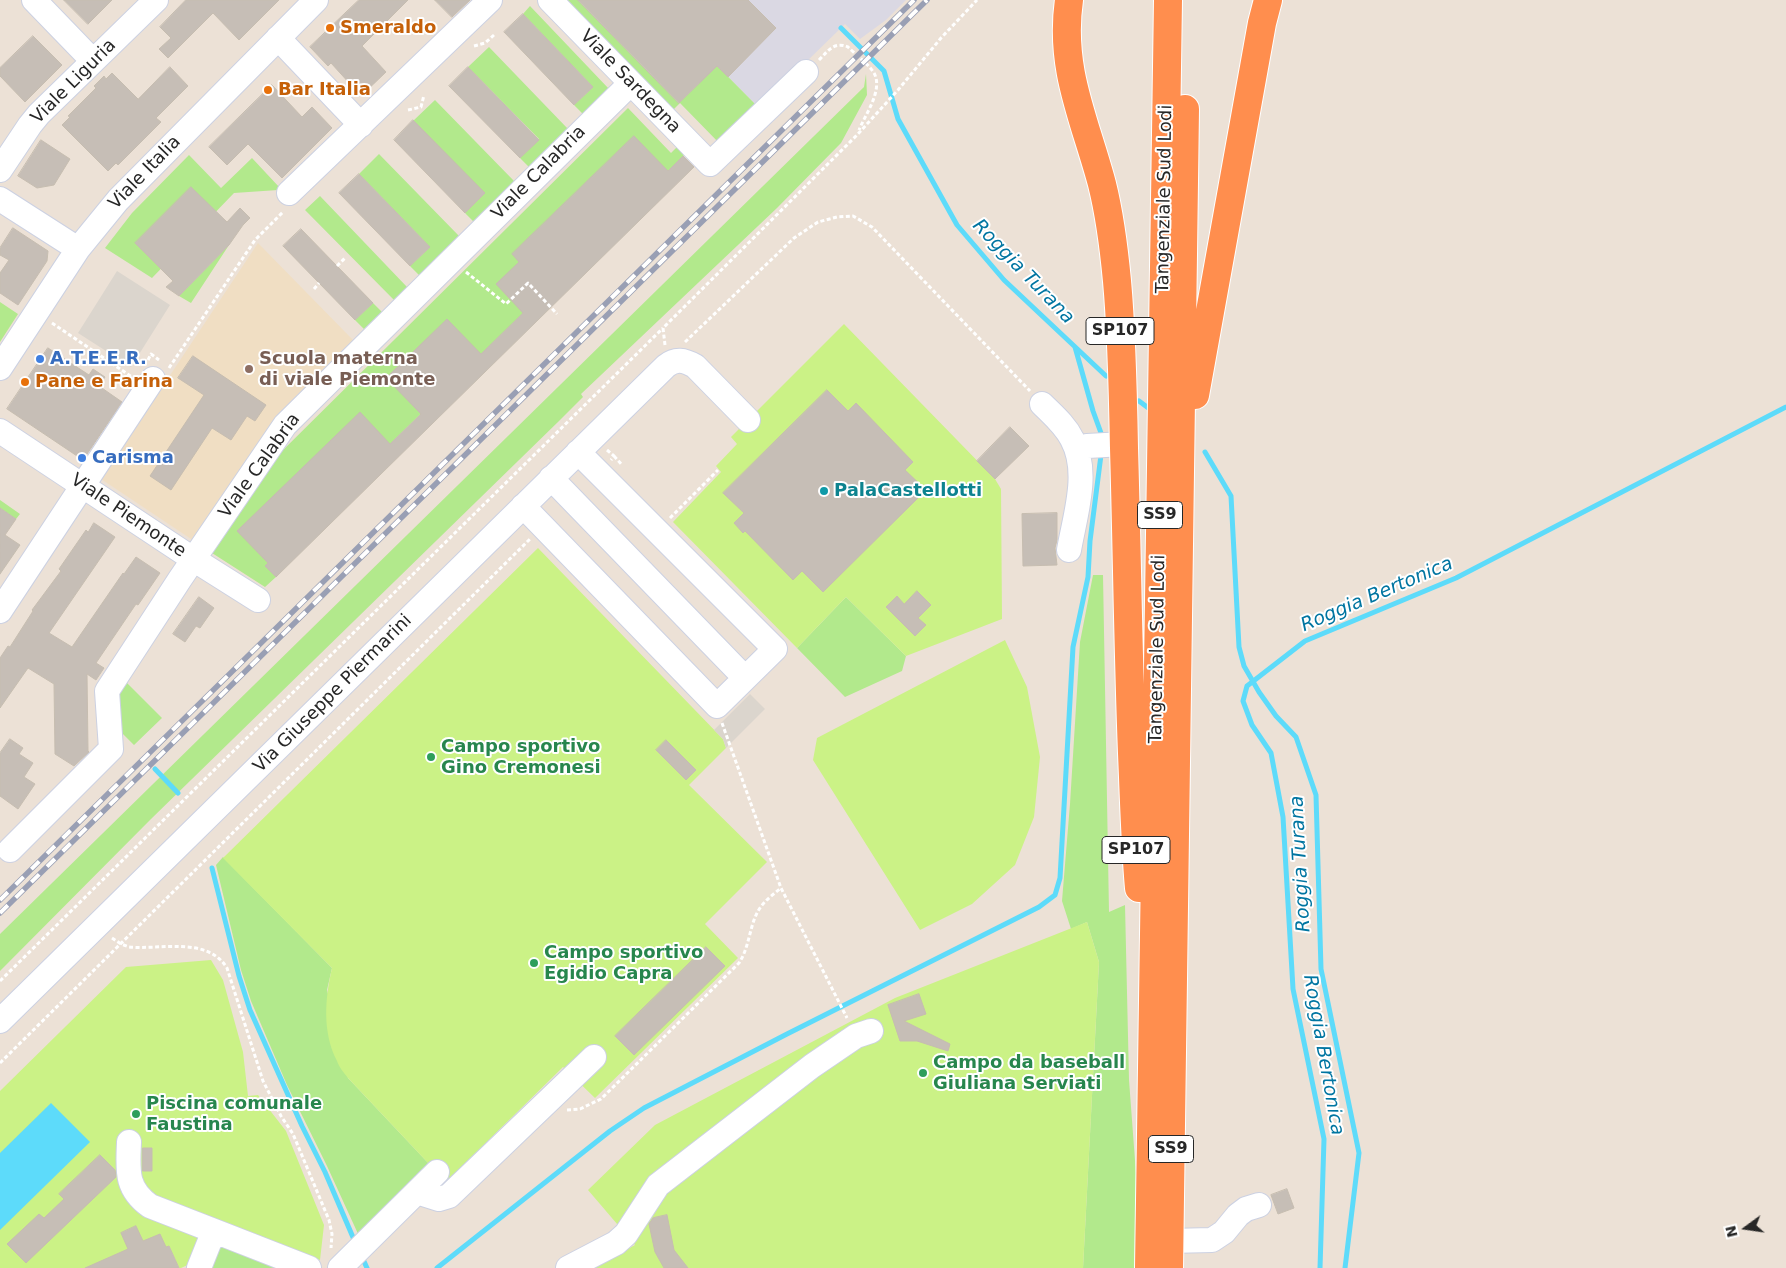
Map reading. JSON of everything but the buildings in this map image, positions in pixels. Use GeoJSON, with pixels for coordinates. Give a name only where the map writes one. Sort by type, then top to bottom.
{"type":"FeatureCollection","features":[{"type":"Feature","properties":{"kind":"highway","name":"SP107"},"geometry":{"type":"LineString","coordinates":[[1069,0],[1066,19],[1068,57],[1074,93],[1102,184],[1112,234],[1119,311],[1124,444],[1128,668],[1136,853],[1152,1031]]}},
{"type":"Feature","properties":{"kind":"highway","name":"Tangenziale Sud Lodi"},"geometry":{"type":"LineString","coordinates":[[1149,1268],[1168,0]]}},
{"type":"Feature","properties":{"kind":"highway","name":"Tangenziale Sud Lodi"},"geometry":{"type":"LineString","coordinates":[[1169,1268],[1187,0]]}},
{"type":"Feature","properties":{"kind":"highway"},"geometry":{"type":"LineString","coordinates":[[1181,472],[1268,0]]}},
{"type":"Feature","properties":{"kind":"street"},"geometry":{"type":"LineString","coordinates":[[34,0],[93,61]]}},
{"type":"Feature","properties":{"kind":"street","name":"Viale Liguria"},"geometry":{"type":"LineString","coordinates":[[0,170],[39,114],[156,0]]}},
{"type":"Feature","properties":{"kind":"street","name":"Viale Italia"},"geometry":{"type":"LineString","coordinates":[[0,368],[78,249],[118,200],[316,0]]}},
{"type":"Feature","properties":{"kind":"street"},"geometry":{"type":"LineString","coordinates":[[289,193],[490,0]]}},
{"type":"Feature","properties":{"kind":"street","name":"Viale Sardegna"},"geometry":{"type":"LineString","coordinates":[[550,0],[710,164],[806,72]]}},
{"type":"Feature","properties":{"kind":"street"},"geometry":{"type":"LineString","coordinates":[[278,38],[361,125]]}},
{"type":"Feature","properties":{"kind":"street","name":"Viale Calabria"},"geometry":{"type":"LineString","coordinates":[[3,851],[111,749],[107,691],[193,559],[285,425],[631,83]]}},
{"type":"Feature","properties":{"kind":"street"},"geometry":{"type":"LineString","coordinates":[[0,199],[78,249]]}},
{"type":"Feature","properties":{"kind":"street"},"geometry":{"type":"LineString","coordinates":[[666,366],[672,361],[677,360],[695,366],[748,420]]}},
{"type":"Feature","properties":{"kind":"street","name":"Via Giuseppe Piermarini"},"geometry":{"type":"LineString","coordinates":[[0,1022],[666,366]]}},
{"type":"Feature","properties":{"kind":"street"},"geometry":{"type":"LineString","coordinates":[[0,611],[83,486],[151,372]]}},
{"type":"Feature","properties":{"kind":"street"},"geometry":{"type":"LineString","coordinates":[[1042,404],[1072,437],[1080,465],[1080,479],[1069,550]]}},
{"type":"Feature","properties":{"kind":"street","name":"Viale Piemonte"},"geometry":{"type":"LineString","coordinates":[[0,431],[258,600]]}},
{"type":"Feature","properties":{"kind":"street"},"geometry":{"type":"LineString","coordinates":[[523,506],[717,706],[775,649],[598,472],[586,444]]}},
{"type":"Feature","properties":{"kind":"street"},"geometry":{"type":"LineString","coordinates":[[1077,450],[1087,446],[1124,444]]}},
{"type":"Feature","properties":{"kind":"street"},"geometry":{"type":"LineString","coordinates":[[551,478],[745,678]]}},
{"type":"Feature","properties":{"kind":"street"},"geometry":{"type":"LineString","coordinates":[[568,1268],[616,1243],[626,1234],[658,1185],[812,1066],[856,1036],[871,1030]]}},
{"type":"Feature","properties":{"kind":"street"},"geometry":{"type":"LineString","coordinates":[[417,1192],[439,1199],[449,1196],[594,1057]]}},
{"type":"Feature","properties":{"kind":"street"},"geometry":{"type":"LineString","coordinates":[[128,1142],[129,1179],[142,1200],[150,1206],[309,1268]]}},
{"type":"Feature","properties":{"kind":"street"},"geometry":{"type":"LineString","coordinates":[[347,1255],[437,1172]]}},
{"type":"Feature","properties":{"kind":"street"},"geometry":{"type":"LineString","coordinates":[[1169,1241],[1212,1240],[1224,1232],[1246,1209],[1259,1204]]}},
{"type":"Feature","properties":{"kind":"street"},"geometry":{"type":"LineString","coordinates":[[198,1268],[209,1242],[214,1236],[222,1234]]}},
{"type":"Feature","properties":{"kind":"path"},"geometry":{"type":"LineString","coordinates":[[0,980],[857,135],[898,90],[941,38],[977,0]]}},
{"type":"Feature","properties":{"kind":"path"},"geometry":{"type":"LineString","coordinates":[[474,46],[485,43],[494,35]]}},
{"type":"Feature","properties":{"kind":"path"},"geometry":{"type":"LineString","coordinates":[[832,47],[842,44],[848,47],[875,75],[877,82],[876,92],[857,135]]}},
{"type":"Feature","properties":{"kind":"path"},"geometry":{"type":"LineString","coordinates":[[408,110],[421,106],[424,95]]}},
{"type":"Feature","properties":{"kind":"path"},"geometry":{"type":"LineString","coordinates":[[36,312],[151,372],[255,240],[295,200],[289,193]]}},
{"type":"Feature","properties":{"kind":"path"},"geometry":{"type":"LineString","coordinates":[[666,366],[686,341],[794,238],[818,222],[837,217],[853,216],[872,228],[1042,404]]}},
{"type":"Feature","properties":{"kind":"path"},"geometry":{"type":"LineString","coordinates":[[337,266],[345,258]]}},
{"type":"Feature","properties":{"kind":"path"},"geometry":{"type":"LineString","coordinates":[[452,260],[506,304],[528,283],[557,314]]}},
{"type":"Feature","properties":{"kind":"path"},"geometry":{"type":"LineString","coordinates":[[314,289],[319,283]]}},
{"type":"Feature","properties":{"kind":"path"},"geometry":{"type":"LineString","coordinates":[[663,328],[666,366]]}},
{"type":"Feature","properties":{"kind":"path"},"geometry":{"type":"LineString","coordinates":[[574,416],[586,444],[614,456],[598,472]]}},
{"type":"Feature","properties":{"kind":"path"},"geometry":{"type":"LineString","coordinates":[[657,531],[718,470]]}},
{"type":"Feature","properties":{"kind":"path"},"geometry":{"type":"LineString","coordinates":[[0,1063],[542,527]]}},
{"type":"Feature","properties":{"kind":"path"},"geometry":{"type":"LineString","coordinates":[[717,706],[729,745],[781,888],[844,1013]]}},
{"type":"Feature","properties":{"kind":"path"},"geometry":{"type":"LineString","coordinates":[[534,1115],[580,1109],[601,1099],[739,963],[745,954],[756,915],[763,904],[781,888]]}},
{"type":"Feature","properties":{"kind":"path"},"geometry":{"type":"LineString","coordinates":[[97,926],[121,944],[136,948],[191,947],[206,950],[222,960],[227,968],[263,1081],[281,1116],[293,1134],[329,1220],[332,1234],[347,1255]]}},
{"type":"Feature","properties":{"kind":"shaded area"},"geometry":{"type":"Polygon","coordinates":[[[652,0],[906,0],[886,20],[860,39],[845,24],[759,108],[652,0]]]}},
{"type":"Feature","properties":{"kind":"shaded area","name":"Scuola materna di viale Piemonte"},"geometry":{"type":"Polygon","coordinates":[[[258,243],[353,340],[277,416],[194,541],[101,479],[258,243]]]}},
{"type":"Feature","properties":{"kind":"shaded area"},"geometry":{"type":"Polygon","coordinates":[[[117,271],[170,305],[131,367],[78,333],[117,271]]]}},
{"type":"Feature","properties":{"kind":"shaded area"},"geometry":{"type":"Polygon","coordinates":[[[750,694],[765,709],[726,748],[723,739],[714,730],[750,694]]]}},
{"type":"Feature","properties":{"kind":"green space"},"geometry":{"type":"Polygon","coordinates":[[[564,0],[578,0],[679,103],[699,83],[652,0],[759,108],[721,145],[680,103],[672,111],[564,0]]]}},
{"type":"Feature","properties":{"kind":"green space"},"geometry":{"type":"Polygon","coordinates":[[[530,6],[609,89],[583,114],[574,105],[593,87],[523,14],[530,6]]]}},
{"type":"Feature","properties":{"kind":"green space"},"geometry":{"type":"Polygon","coordinates":[[[489,47],[568,129],[529,167],[520,158],[539,139],[468,67],[489,47]]]}},
{"type":"Feature","properties":{"kind":"green space"},"geometry":{"type":"Polygon","coordinates":[[[866,74],[867,95],[841,143],[777,208],[581,394],[583,397],[559,421],[151,819],[0,971],[0,934],[864,87],[866,74]]]}},
{"type":"Feature","properties":{"kind":"green space"},"geometry":{"type":"Polygon","coordinates":[[[435,100],[514,181],[474,222],[465,213],[413,121],[435,100]]]}},
{"type":"Feature","properties":{"kind":"green space"},"geometry":{"type":"Polygon","coordinates":[[[628,108],[671,153],[679,145],[700,167],[698,169],[684,155],[266,566],[276,577],[265,587],[212,553],[276,457],[628,108]]]}},
{"type":"Feature","properties":{"kind":"green space"},"geometry":{"type":"Polygon","coordinates":[[[379,154],[459,236],[419,275],[410,266],[430,247],[359,174],[379,154]]]}},
{"type":"Feature","properties":{"kind":"green space"},"geometry":{"type":"Polygon","coordinates":[[[189,155],[221,188],[252,158],[280,188],[278,190],[234,193],[152,278],[105,248],[132,213],[189,155]]]}},
{"type":"Feature","properties":{"kind":"green space"},"geometry":{"type":"Polygon","coordinates":[[[320,196],[407,287],[394,300],[305,210],[320,196]]]}},
{"type":"Feature","properties":{"kind":"green space"},"geometry":{"type":"Polygon","coordinates":[[[229,245],[191,303],[179,296],[229,245]]]}},
{"type":"Feature","properties":{"kind":"green space"},"geometry":{"type":"Polygon","coordinates":[[[0,302],[18,314],[0,342],[0,302]]]}},
{"type":"Feature","properties":{"kind":"green space"},"geometry":{"type":"Polygon","coordinates":[[[373,303],[382,312],[364,329],[355,320],[373,303]]]}},
{"type":"Feature","properties":{"kind":"green space"},"geometry":{"type":"Polygon","coordinates":[[[844,324],[995,479],[1001,489],[1002,619],[906,656],[846,597],[797,648],[673,522],[721,472],[716,466],[737,444],[731,437],[844,324]]]}},
{"type":"Feature","properties":{"kind":"green space"},"geometry":{"type":"Polygon","coordinates":[[[0,500],[20,514],[16,519],[0,508],[0,500]]]}},
{"type":"Feature","properties":{"kind":"green space","name":"Campo sportivo Egidio Capra"},"geometry":{"type":"Polygon","coordinates":[[[538,548],[723,739],[726,748],[689,785],[767,862],[705,924],[738,958],[595,1098],[563,1067],[446,1182],[348,1078],[339,1065],[332,1050],[326,1015],[332,968],[223,858],[538,548]]]}},
{"type":"Feature","properties":{"kind":"green space"},"geometry":{"type":"Polygon","coordinates":[[[1093,575],[1103,575],[1109,912],[1125,905],[1129,1080],[1136,1174],[1136,1268],[1083,1268],[1099,962],[1087,922],[1071,929],[1062,901],[1080,642],[1093,575]]]}},
{"type":"Feature","properties":{"kind":"green space"},"geometry":{"type":"Polygon","coordinates":[[[846,597],[906,656],[902,671],[845,697],[797,648],[846,597]]]}},
{"type":"Feature","properties":{"kind":"green space"},"geometry":{"type":"Polygon","coordinates":[[[1005,640],[1027,687],[1040,757],[1034,817],[1015,865],[972,904],[920,930],[813,760],[817,738],[1005,640]]]}},
{"type":"Feature","properties":{"kind":"green space"},"geometry":{"type":"Polygon","coordinates":[[[124,680],[162,718],[134,745],[120,731],[116,692],[124,680]]]}},
{"type":"Feature","properties":{"kind":"green space"},"geometry":{"type":"Polygon","coordinates":[[[223,857],[332,968],[327,990],[348,1078],[431,1166],[359,1236],[287,1085],[251,1001],[241,970],[216,865],[223,857]]]}},
{"type":"Feature","properties":{"kind":"green space","name":"Campo da baseball Giuliana Serviati"},"geometry":{"type":"Polygon","coordinates":[[[1087,922],[1099,962],[1083,1268],[592,1268],[635,1245],[588,1190],[655,1125],[895,998],[1087,922]]]}},
{"type":"Feature","properties":{"kind":"green space","name":"Piscina comunale Faustina"},"geometry":{"type":"Polygon","coordinates":[[[211,960],[223,980],[243,1052],[248,1096],[258,1095],[286,1131],[324,1225],[320,1260],[213,1218],[192,1263],[181,1268],[179,1268],[169,1246],[130,1263],[85,1268],[0,1268],[0,1091],[126,967],[211,960]]]}},
{"type":"Feature","properties":{"kind":"green space"},"geometry":{"type":"Polygon","coordinates":[[[214,1244],[291,1268],[205,1268],[214,1244]]]}},
{"type":"Feature","properties":{"kind":"water"},"geometry":{"type":"Polygon","coordinates":[[[51,1103],[90,1142],[0,1230],[0,1153],[51,1103]]]}},
{"type":"Feature","properties":{"kind":"waterway","name":"Roggia Turana"},"geometry":{"type":"LineString","coordinates":[[841,28],[884,71],[898,119],[957,225],[1004,280],[1106,376]]}},
{"type":"Feature","properties":{"kind":"waterway"},"geometry":{"type":"LineString","coordinates":[[1075,347],[1101,433]]}},
{"type":"Feature","properties":{"kind":"waterway","name":"Roggia Turana"},"geometry":{"type":"LineString","coordinates":[[1139,401],[1151,410]]}},
{"type":"Feature","properties":{"kind":"waterway","name":"Roggia Turana"},"geometry":{"type":"LineString","coordinates":[[1320,1268],[1324,1139],[1293,989],[1283,817],[1271,753],[1252,725],[1243,701],[1247,686],[1305,641],[1456,578],[1786,407]]}},
{"type":"Feature","properties":{"kind":"waterway","name":"Roggia Turana"},"geometry":{"type":"LineString","coordinates":[[1205,452],[1231,496],[1239,647],[1244,666],[1276,716],[1296,737],[1316,795],[1321,969],[1359,1153],[1345,1268]]}},
{"type":"Feature","properties":{"kind":"waterway"},"geometry":{"type":"LineString","coordinates":[[437,1268],[610,1131],[644,1108],[1039,907],[1055,895],[1060,878],[1073,647],[1088,577],[1090,541],[1101,455]]}},
{"type":"Feature","properties":{"kind":"waterway"},"geometry":{"type":"LineString","coordinates":[[155,769],[178,793]]}},
{"type":"Feature","properties":{"kind":"waterway"},"geometry":{"type":"LineString","coordinates":[[212,868],[239,976],[250,1010],[302,1126],[325,1172],[355,1242]]}},
{"type":"Feature","properties":{"kind":"waterway"},"geometry":{"type":"LineString","coordinates":[[362,1257],[367,1268]]}},
{"type":"Feature","properties":{"kind":"railway"},"geometry":{"type":"LineString","coordinates":[[0,900],[914,0]]}},
{"type":"Feature","properties":{"kind":"railway"},"geometry":{"type":"LineString","coordinates":[[0,913],[927,0]]}},
{"type":"Feature","properties":{"kind":"place","name":"Smeraldo"},"geometry":{"type":"Point","coordinates":[330,28]}},
{"type":"Feature","properties":{"kind":"place","name":"Bar Italia"},"geometry":{"type":"Point","coordinates":[268,90]}},
{"type":"Feature","properties":{"kind":"place","name":"A.T.E.E.R."},"geometry":{"type":"Point","coordinates":[40,359]}},
{"type":"Feature","properties":{"kind":"place","name":"Scuola materna di viale Piemonte"},"geometry":{"type":"Point","coordinates":[249,369]}},
{"type":"Feature","properties":{"kind":"place","name":"Pane e Farina"},"geometry":{"type":"Point","coordinates":[25,382]}},
{"type":"Feature","properties":{"kind":"place","name":"Carisma"},"geometry":{"type":"Point","coordinates":[82,458]}},
{"type":"Feature","properties":{"kind":"place","name":"PalaCastellotti"},"geometry":{"type":"Point","coordinates":[824,491]}},
{"type":"Feature","properties":{"kind":"place","name":"Campo sportivo Gino Cremonesi"},"geometry":{"type":"Point","coordinates":[431,757]}},
{"type":"Feature","properties":{"kind":"place","name":"Campo sportivo Egidio Capra"},"geometry":{"type":"Point","coordinates":[534,963]}},
{"type":"Feature","properties":{"kind":"place","name":"Campo da baseball Giuliana Serviati"},"geometry":{"type":"Point","coordinates":[923,1073]}},
{"type":"Feature","properties":{"kind":"place","name":"Piscina comunale Faustina"},"geometry":{"type":"Point","coordinates":[136,1114]}},
{"type":"Feature","properties":{"kind":"water label","name":"Roggia Bertonica"},"geometry":{"type":"Point","coordinates":[1377,595]}},
{"type":"Feature","properties":{"kind":"water label","name":"Roggia Bertonica"},"geometry":{"type":"Point","coordinates":[1323,1055]}}]}
